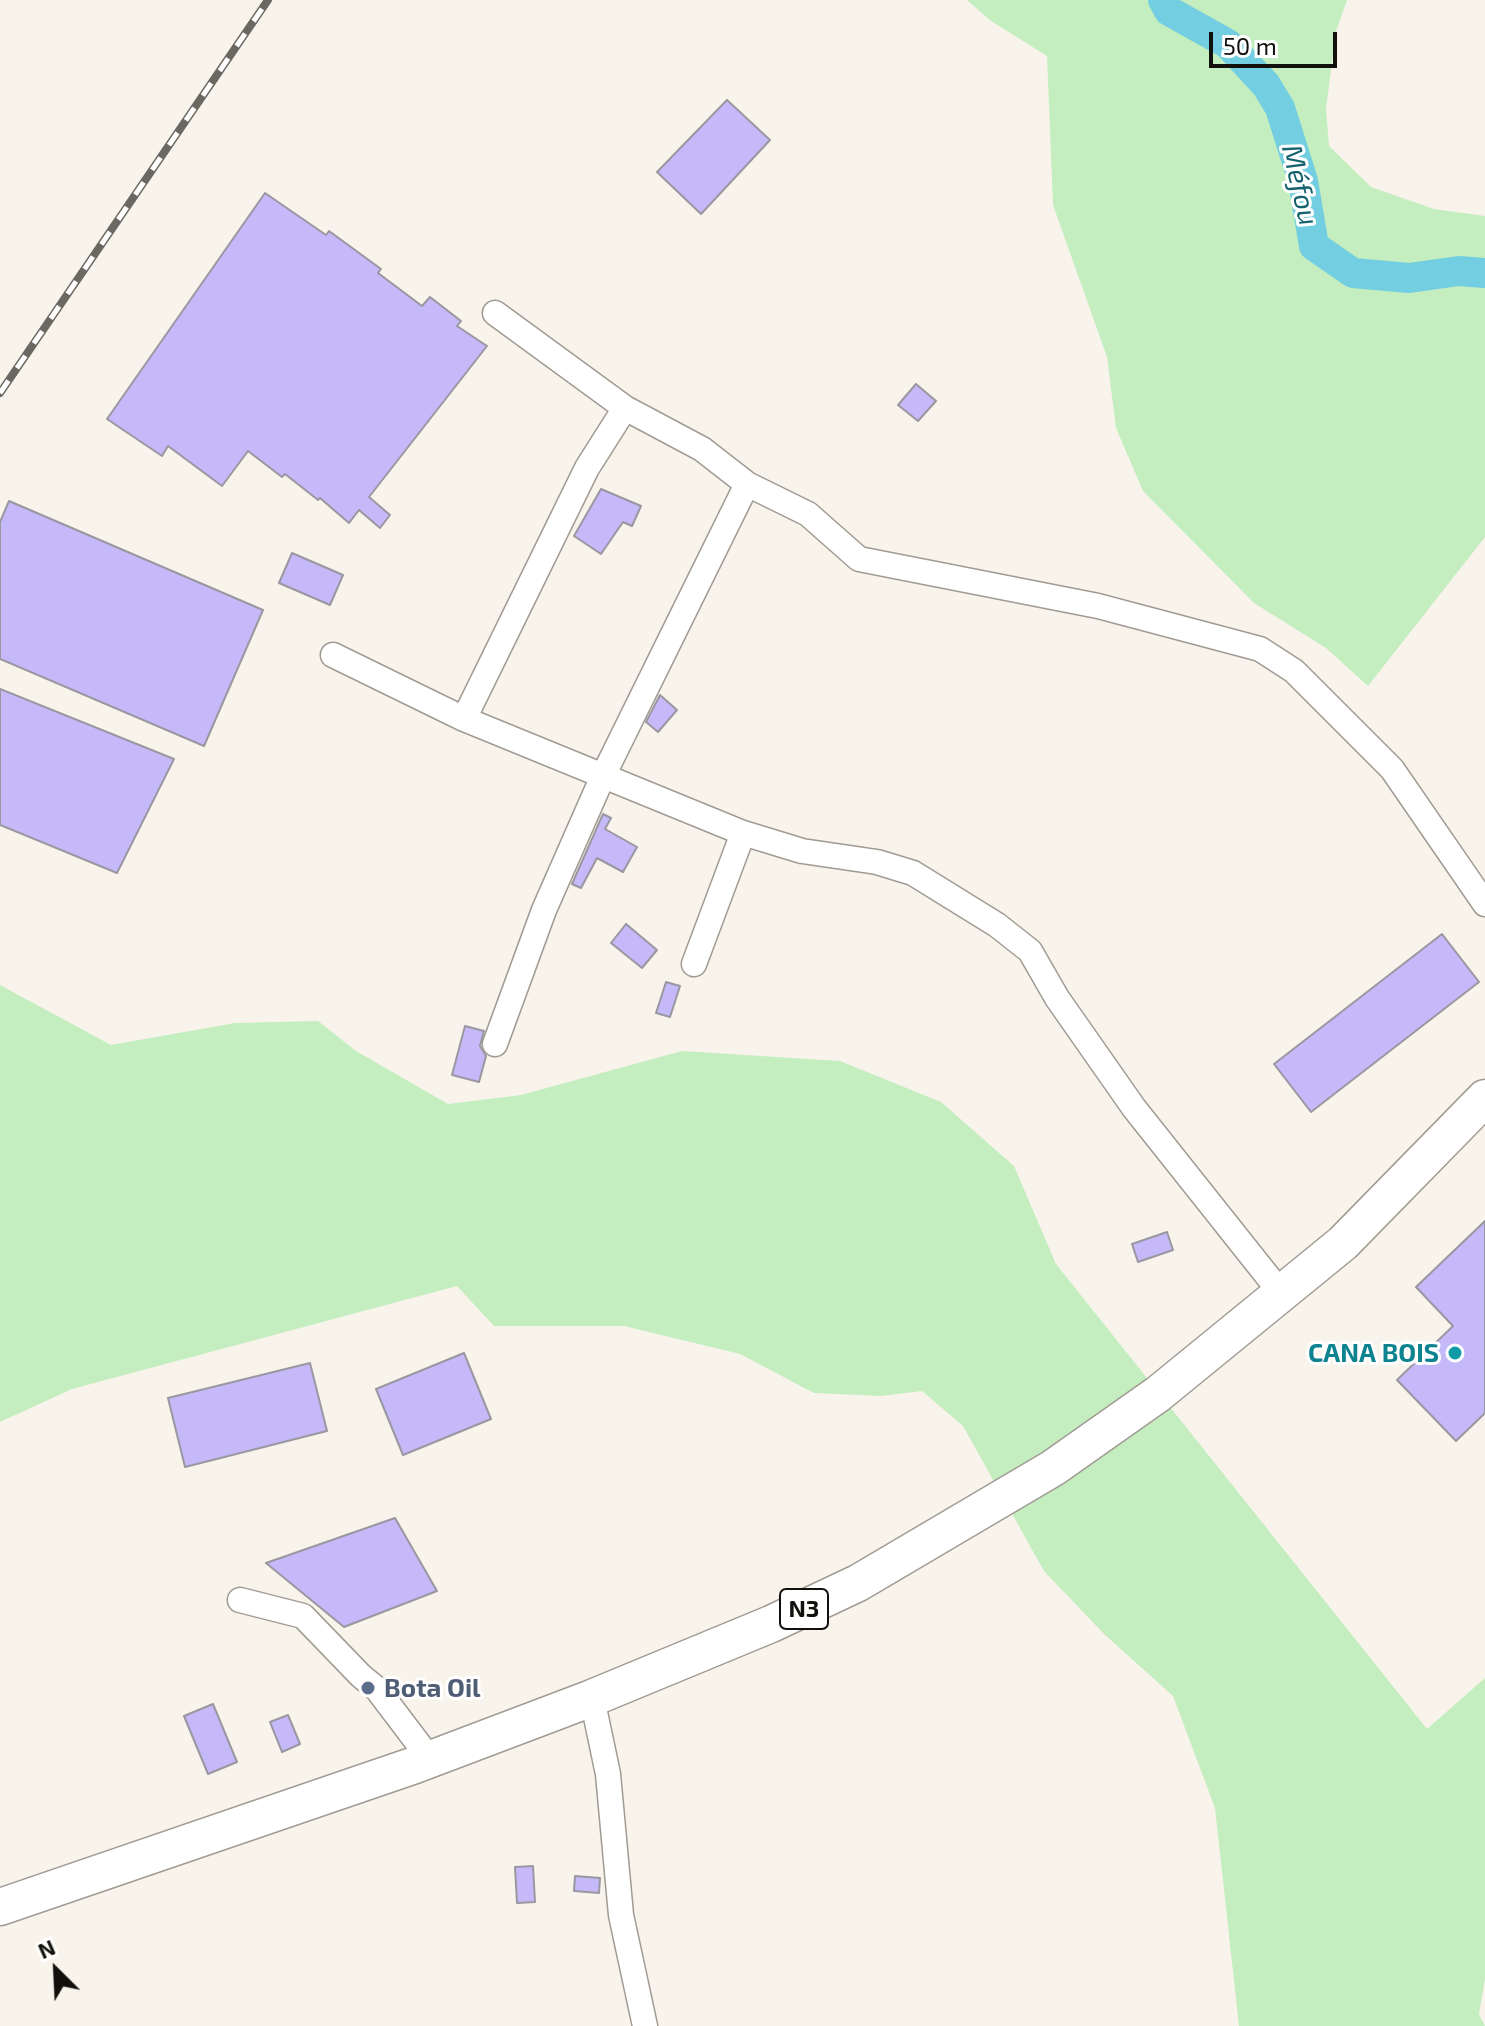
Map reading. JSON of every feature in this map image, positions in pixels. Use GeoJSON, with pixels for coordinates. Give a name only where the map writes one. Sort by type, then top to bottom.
{"type":"FeatureCollection","features":[{"type":"Feature","properties":{"kind":"highway","name":"N3"},"geometry":{"type":"LineString","coordinates":[[0,1907],[430,1759],[592,1698],[771,1624],[858,1583],[944,1535],[1107,1431],[1281,1293],[1386,1202],[1485,1098]]}},
{"type":"Feature","properties":{"kind":"street"},"geometry":{"type":"LineString","coordinates":[[495,313],[625,408],[702,449],[747,484],[808,514],[859,559],[1098,606],[1260,649],[1294,671],[1392,769],[1485,904]]}},
{"type":"Feature","properties":{"kind":"street"},"geometry":{"type":"LineString","coordinates":[[464,719],[587,468],[625,408]]}},
{"type":"Feature","properties":{"kind":"street"},"geometry":{"type":"LineString","coordinates":[[495,1044],[544,910],[603,776],[747,484]]}},
{"type":"Feature","properties":{"kind":"street"},"geometry":{"type":"LineString","coordinates":[[333,655],[464,719],[743,833],[802,851],[877,862],[913,873],[1020,941],[1134,1108],[1281,1293]]}},
{"type":"Feature","properties":{"kind":"street"},"geometry":{"type":"LineString","coordinates":[[694,964],[743,833]]}},
{"type":"Feature","properties":{"kind":"street"},"geometry":{"type":"LineString","coordinates":[[240,1600],[303,1616],[377,1689],[430,1759]]}},
{"type":"Feature","properties":{"kind":"street"},"geometry":{"type":"LineString","coordinates":[[592,1698],[608,1774],[621,1915],[645,2026]]}},
{"type":"Feature","properties":{"kind":"green space"},"geometry":{"type":"Polygon","coordinates":[[[967,0],[1347,0],[1336,31],[1326,109],[1329,146],[1371,187],[1434,209],[1485,216],[1485,537],[1368,686],[1326,648],[1254,603],[1143,491],[1116,428],[1107,357],[1053,205],[1047,56],[991,21],[967,0]]]}},
{"type":"Feature","properties":{"kind":"green space"},"geometry":{"type":"Polygon","coordinates":[[[0,985],[111,1045],[235,1023],[318,1021],[356,1051],[448,1104],[521,1095],[682,1051],[840,1061],[941,1102],[1014,1166],[1056,1264],[1427,1729],[1485,1678],[1485,1979],[1479,2014],[1485,2026],[1239,2026],[1215,1808],[1173,1696],[1104,1634],[1044,1571],[963,1426],[922,1391],[881,1396],[814,1393],[740,1354],[624,1326],[494,1326],[457,1286],[72,1389],[0,1422],[0,985]]]}},
{"type":"Feature","properties":{"kind":"building"},"geometry":{"type":"Polygon","coordinates":[[[727,100],[770,140],[701,214],[657,172],[727,100]]]}},
{"type":"Feature","properties":{"kind":"building"},"geometry":{"type":"Polygon","coordinates":[[[265,193],[326,235],[329,231],[381,269],[378,273],[422,306],[430,297],[461,321],[457,326],[487,346],[369,497],[390,515],[380,528],[359,510],[349,523],[320,498],[318,500],[285,474],[282,477],[248,451],[222,486],[168,446],[162,456],[107,419],[265,193]]]}},
{"type":"Feature","properties":{"kind":"building"},"geometry":{"type":"Polygon","coordinates":[[[916,384],[936,401],[918,421],[898,405],[916,384]]]}},
{"type":"Feature","properties":{"kind":"building"},"geometry":{"type":"Polygon","coordinates":[[[601,489],[641,506],[632,526],[623,522],[601,554],[574,536],[601,489]]]}},
{"type":"Feature","properties":{"kind":"building"},"geometry":{"type":"Polygon","coordinates":[[[9,501],[263,610],[204,746],[0,659],[0,522],[9,501]]]}},
{"type":"Feature","properties":{"kind":"building"},"geometry":{"type":"Polygon","coordinates":[[[292,553],[343,575],[330,605],[279,583],[292,553]]]}},
{"type":"Feature","properties":{"kind":"building"},"geometry":{"type":"Polygon","coordinates":[[[0,689],[174,759],[117,873],[0,825],[0,689]]]}},
{"type":"Feature","properties":{"kind":"building"},"geometry":{"type":"Polygon","coordinates":[[[660,695],[677,710],[658,732],[646,722],[660,695]]]}},
{"type":"Feature","properties":{"kind":"building"},"geometry":{"type":"Polygon","coordinates":[[[603,814],[611,818],[605,829],[637,847],[623,872],[597,858],[581,888],[572,884],[603,814]]]}},
{"type":"Feature","properties":{"kind":"building"},"geometry":{"type":"Polygon","coordinates":[[[626,924],[657,950],[642,968],[611,943],[626,924]]]}},
{"type":"Feature","properties":{"kind":"building"},"geometry":{"type":"Polygon","coordinates":[[[1442,934],[1479,982],[1311,1112],[1274,1064],[1442,934]]]}},
{"type":"Feature","properties":{"kind":"building"},"geometry":{"type":"Polygon","coordinates":[[[666,982],[680,986],[670,1017],[656,1013],[666,982]]]}},
{"type":"Feature","properties":{"kind":"building"},"geometry":{"type":"Polygon","coordinates":[[[465,1026],[484,1031],[480,1046],[486,1056],[479,1082],[452,1075],[465,1026]]]}},
{"type":"Feature","properties":{"kind":"building","name":"CANA BOIS"},"geometry":{"type":"Polygon","coordinates":[[[1485,1221],[1485,1413],[1456,1441],[1397,1380],[1453,1326],[1416,1287],[1485,1221]]]}},
{"type":"Feature","properties":{"kind":"building"},"geometry":{"type":"Polygon","coordinates":[[[1167,1232],[1173,1250],[1138,1262],[1132,1244],[1167,1232]]]}},
{"type":"Feature","properties":{"kind":"building"},"geometry":{"type":"Polygon","coordinates":[[[464,1353],[491,1419],[403,1455],[376,1389],[464,1353]]]}},
{"type":"Feature","properties":{"kind":"building"},"geometry":{"type":"Polygon","coordinates":[[[310,1363],[327,1431],[185,1467],[168,1398],[310,1363]]]}},
{"type":"Feature","properties":{"kind":"building"},"geometry":{"type":"Polygon","coordinates":[[[395,1518],[437,1591],[344,1627],[266,1563],[395,1518]]]}},
{"type":"Feature","properties":{"kind":"building"},"geometry":{"type":"Polygon","coordinates":[[[213,1704],[237,1762],[208,1774],[184,1716],[213,1704]]]}},
{"type":"Feature","properties":{"kind":"building"},"geometry":{"type":"Polygon","coordinates":[[[288,1715],[300,1744],[282,1752],[270,1722],[288,1715]]]}},
{"type":"Feature","properties":{"kind":"building"},"geometry":{"type":"Polygon","coordinates":[[[533,1866],[535,1902],[517,1903],[515,1867],[533,1866]]]}},
{"type":"Feature","properties":{"kind":"building"},"geometry":{"type":"Polygon","coordinates":[[[575,1876],[600,1878],[599,1893],[574,1891],[575,1876]]]}},
{"type":"Feature","properties":{"kind":"waterway","name":"Méfou"},"geometry":{"type":"LineString","coordinates":[[1163,0],[1169,11],[1228,44],[1266,85],[1280,108],[1303,181],[1314,246],[1353,273],[1409,278],[1459,271],[1485,273]]}},
{"type":"Feature","properties":{"kind":"railway"},"geometry":{"type":"LineString","coordinates":[[0,393],[268,0]]}},
{"type":"Feature","properties":{"kind":"place","name":"CANA BOIS"},"geometry":{"type":"Point","coordinates":[1455,1353]}},
{"type":"Feature","properties":{"kind":"place","name":"Bota Oil"},"geometry":{"type":"Point","coordinates":[368,1688]}}]}
